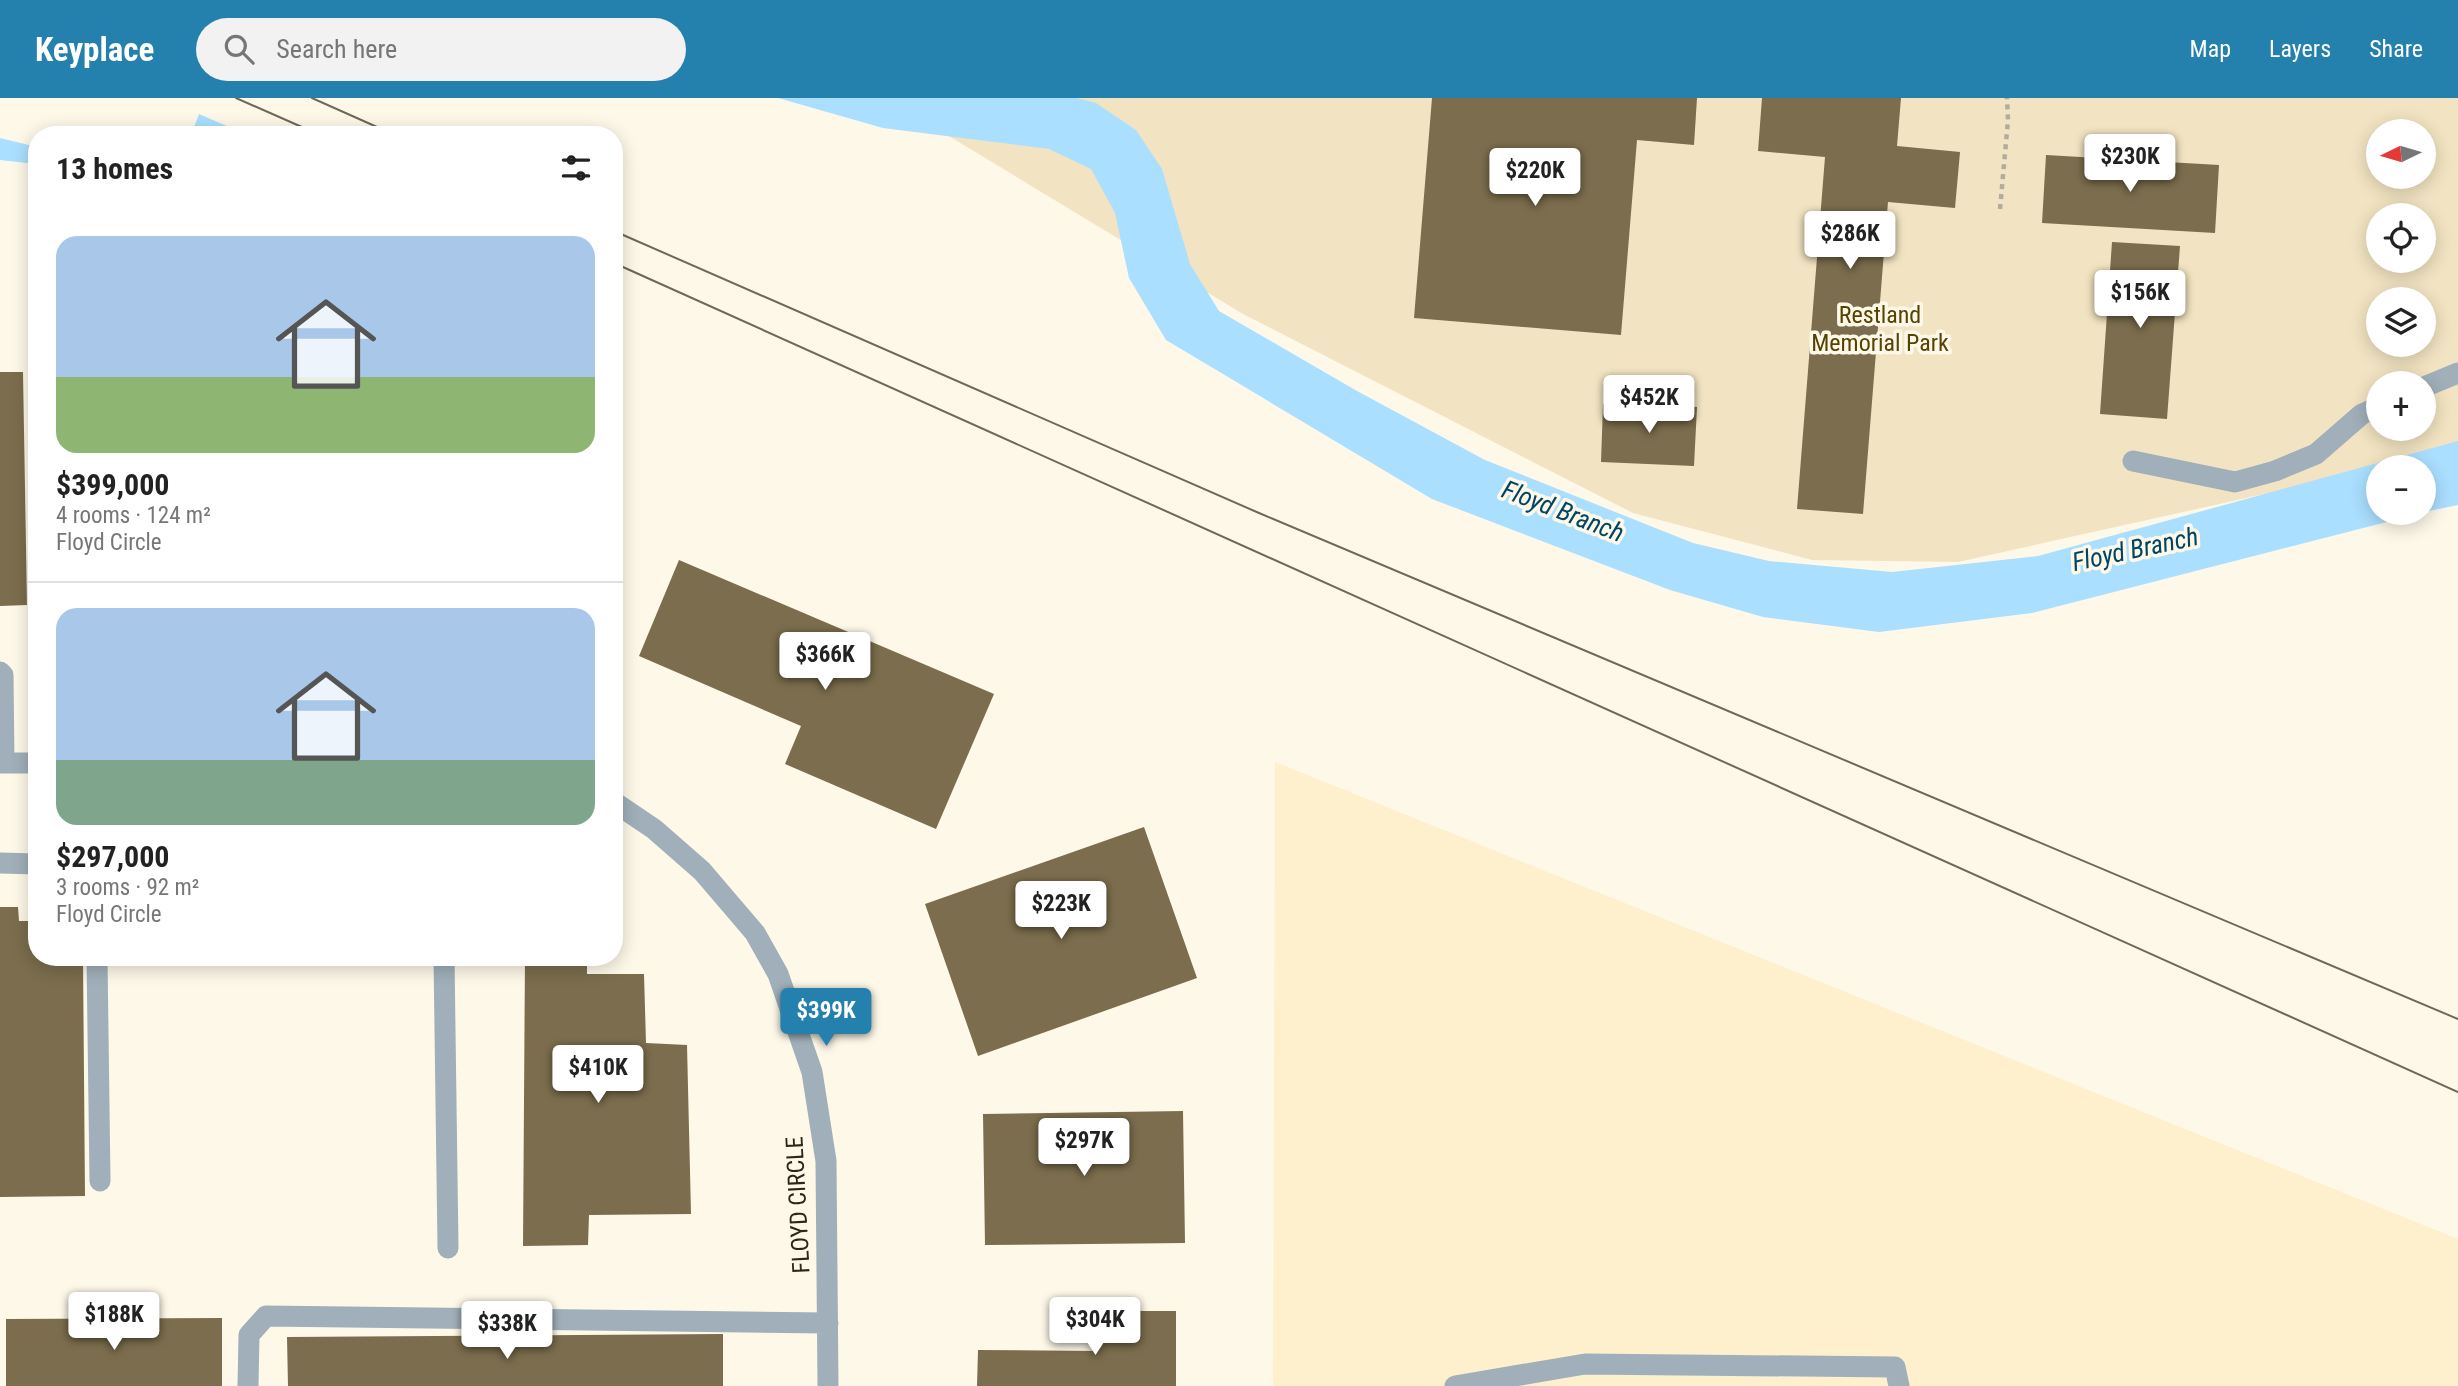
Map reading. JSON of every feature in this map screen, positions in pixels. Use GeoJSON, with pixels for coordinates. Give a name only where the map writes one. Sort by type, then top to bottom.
{"type":"FeatureCollection","features":[{"type":"Feature","properties":{"kind":"street"},"geometry":{"type":"LineString","coordinates":[[2436,382],[2458,373]]}},
{"type":"Feature","properties":{"kind":"street"},"geometry":{"type":"LineString","coordinates":[[2133,461],[2235,482],[2275,471],[2316,454],[2366,412]]}},
{"type":"Feature","properties":{"kind":"street"},"geometry":{"type":"LineString","coordinates":[[0,672],[3,675],[2,763],[28,763]]}},
{"type":"Feature","properties":{"kind":"street","name":"FLOYD CIRCLE"},"geometry":{"type":"LineString","coordinates":[[623,808],[654,829],[702,871],[755,933],[778,974],[812,1072],[826,1161],[828,1386]]}},
{"type":"Feature","properties":{"kind":"street"},"geometry":{"type":"LineString","coordinates":[[0,863],[28,864]]}},
{"type":"Feature","properties":{"kind":"street"},"geometry":{"type":"LineString","coordinates":[[97,966],[100,1181]]}},
{"type":"Feature","properties":{"kind":"street"},"geometry":{"type":"LineString","coordinates":[[444,966],[448,1248]]}},
{"type":"Feature","properties":{"kind":"street"},"geometry":{"type":"LineString","coordinates":[[248,1386],[249,1335],[266,1315],[828,1323]]}},
{"type":"Feature","properties":{"kind":"street"},"geometry":{"type":"LineString","coordinates":[[1455,1386],[1585,1364],[1895,1367],[1899,1386]]}},
{"type":"Feature","properties":{"kind":"path"},"geometry":{"type":"LineString","coordinates":[[2000,209],[2008,120],[2007,98]]}},
{"type":"Feature","properties":{"kind":"shaded area"},"geometry":{"type":"Polygon","coordinates":[[[1275,762],[2458,1239],[2458,1386],[1273,1386],[1275,762]]]}},
{"type":"Feature","properties":{"kind":"green space","name":"Restland Memorial Park"},"geometry":{"type":"Polygon","coordinates":[[[886,98],[2458,98],[2458,451],[2436,456],[2366,455],[2366,471],[1958,562],[1812,560],[1633,513],[1243,314],[886,98]]]}},
{"type":"Feature","properties":{"kind":"water","name":"Floyd Branch"},"geometry":{"type":"Polygon","coordinates":[[[778,98],[1077,98],[1096,103],[1136,130],[1162,169],[1190,264],[1219,311],[1357,391],[1485,460],[1693,543],[1769,561],[1892,572],[2038,556],[2366,466],[2366,525],[2375,525],[2032,613],[1879,632],[1763,617],[1670,590],[1432,499],[1166,340],[1129,278],[1115,213],[1091,169],[1049,149],[883,128],[778,98]]]}},
{"type":"Feature","properties":{"kind":"water"},"geometry":{"type":"Polygon","coordinates":[[[199,114],[227,126],[194,126],[199,114]]]}},
{"type":"Feature","properties":{"kind":"water"},"geometry":{"type":"Polygon","coordinates":[[[0,138],[28,145],[28,163],[0,160],[0,138]]]}},
{"type":"Feature","properties":{"kind":"water"},"geometry":{"type":"Polygon","coordinates":[[[2458,441],[2458,505],[2436,510],[2436,455],[2407,455],[2458,441]]]}},
{"type":"Feature","properties":{"kind":"building"},"geometry":{"type":"Polygon","coordinates":[[[1432,98],[1697,98],[1694,145],[1637,140],[1621,335],[1414,318],[1432,98]]]}},
{"type":"Feature","properties":{"kind":"building"},"geometry":{"type":"Polygon","coordinates":[[[1762,98],[1901,98],[1897,146],[1960,152],[1955,208],[1888,202],[1863,514],[1797,509],[1825,157],[1758,151],[1762,98]]]}},
{"type":"Feature","properties":{"kind":"building"},"geometry":{"type":"Polygon","coordinates":[[[2046,155],[2219,165],[2215,233],[2042,223],[2046,155]]]}},
{"type":"Feature","properties":{"kind":"building"},"geometry":{"type":"Polygon","coordinates":[[[2112,242],[2180,246],[2167,419],[2100,414],[2112,242]]]}},
{"type":"Feature","properties":{"kind":"building"},"geometry":{"type":"Polygon","coordinates":[[[0,372],[23,372],[27,605],[0,606],[0,372]]]}},
{"type":"Feature","properties":{"kind":"building"},"geometry":{"type":"Polygon","coordinates":[[[1603,404],[1697,407],[1694,466],[1601,462],[1603,404]]]}},
{"type":"Feature","properties":{"kind":"building"},"geometry":{"type":"Polygon","coordinates":[[[679,560],[994,694],[936,829],[785,764],[801,726],[639,656],[679,560]]]}},
{"type":"Feature","properties":{"kind":"building"},"geometry":{"type":"Polygon","coordinates":[[[1144,827],[1197,978],[978,1056],[925,904],[1144,827]]]}},
{"type":"Feature","properties":{"kind":"building"},"geometry":{"type":"Polygon","coordinates":[[[0,907],[18,907],[19,921],[28,921],[28,966],[83,966],[85,1196],[0,1197],[0,907]]]}},
{"type":"Feature","properties":{"kind":"building"},"geometry":{"type":"Polygon","coordinates":[[[525,966],[587,966],[587,974],[644,974],[646,1043],[687,1045],[691,1214],[589,1215],[588,1245],[523,1246],[525,966]]]}},
{"type":"Feature","properties":{"kind":"building"},"geometry":{"type":"Polygon","coordinates":[[[1183,1111],[1185,1243],[985,1245],[983,1114],[1183,1111]]]}},
{"type":"Feature","properties":{"kind":"building"},"geometry":{"type":"Polygon","coordinates":[[[1098,1311],[1176,1311],[1176,1386],[977,1386],[978,1350],[1097,1351],[1098,1311]]]}},
{"type":"Feature","properties":{"kind":"building"},"geometry":{"type":"Polygon","coordinates":[[[222,1318],[222,1386],[6,1386],[6,1319],[222,1318]]]}},
{"type":"Feature","properties":{"kind":"building"},"geometry":{"type":"Polygon","coordinates":[[[723,1334],[723,1386],[288,1386],[287,1337],[723,1334]]]}},
{"type":"Feature","properties":{"kind":"tram line"},"geometry":{"type":"LineString","coordinates":[[236,98],[300,126]]}},
{"type":"Feature","properties":{"kind":"tram line"},"geometry":{"type":"LineString","coordinates":[[312,98],[375,126]]}},
{"type":"Feature","properties":{"kind":"tram line"},"geometry":{"type":"LineString","coordinates":[[623,235],[1259,513],[2458,1019]]}},
{"type":"Feature","properties":{"kind":"tram line"},"geometry":{"type":"LineString","coordinates":[[623,267],[2458,1092]]}}]}
